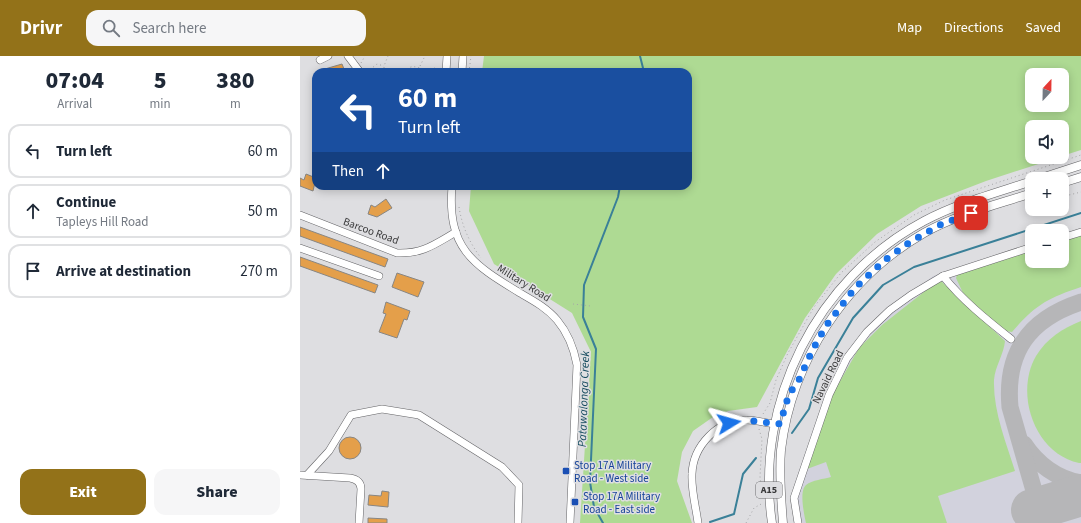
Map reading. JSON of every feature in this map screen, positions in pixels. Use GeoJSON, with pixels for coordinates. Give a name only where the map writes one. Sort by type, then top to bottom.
{"type":"FeatureCollection","features":[{"type":"Feature","properties":{"kind":"main road"},"geometry":{"type":"LineString","coordinates":[[1060,172],[1081,165]]}},
{"type":"Feature","properties":{"kind":"main road"},"geometry":{"type":"LineString","coordinates":[[1069,180],[1081,176]]}},
{"type":"Feature","properties":{"kind":"main road","name":"A15"},"geometry":{"type":"LineString","coordinates":[[772,523],[769,495],[770,457],[774,424],[783,389],[803,344],[834,296],[862,266],[893,240],[940,213],[1025,183]]}},
{"type":"Feature","properties":{"kind":"main road","name":"A15"},"geometry":{"type":"LineString","coordinates":[[783,523],[780,473],[782,444],[786,427],[798,382],[812,351],[833,316],[855,288],[885,260],[925,233],[950,221],[1025,195]]}},
{"type":"Feature","properties":{"kind":"main road"},"geometry":{"type":"LineString","coordinates":[[774,424],[780,424],[789,394],[798,382]]}},
{"type":"Feature","properties":{"kind":"street"},"geometry":{"type":"LineString","coordinates":[[320,60],[328,56]]}},
{"type":"Feature","properties":{"kind":"street"},"geometry":{"type":"LineString","coordinates":[[348,56],[356,68]]}},
{"type":"Feature","properties":{"kind":"street"},"geometry":{"type":"LineString","coordinates":[[444,68],[447,56]]}},
{"type":"Feature","properties":{"kind":"street"},"geometry":{"type":"LineString","coordinates":[[462,68],[463,56]]}},
{"type":"Feature","properties":{"kind":"street","name":"Military Road"},"geometry":{"type":"LineString","coordinates":[[452,190],[451,213],[456,232],[465,250],[478,266],[540,305],[556,319],[567,335],[575,355],[577,365],[570,523]]}},
{"type":"Feature","properties":{"kind":"street","name":"Barcoo Road"},"geometry":{"type":"LineString","coordinates":[[300,216],[397,253],[412,254],[426,250],[456,232]]}},
{"type":"Feature","properties":{"kind":"street"},"geometry":{"type":"LineString","coordinates":[[1069,236],[1081,232]]}},
{"type":"Feature","properties":{"kind":"street"},"geometry":{"type":"LineString","coordinates":[[300,248],[379,276]]}},
{"type":"Feature","properties":{"kind":"street","name":"Navaid Road"},"geometry":{"type":"LineString","coordinates":[[798,523],[794,498],[829,395],[847,358],[867,332],[890,310],[921,288],[943,276],[1025,249]]}},
{"type":"Feature","properties":{"kind":"street"},"geometry":{"type":"LineString","coordinates":[[943,276],[953,289],[985,319],[1011,339]]}},
{"type":"Feature","properties":{"kind":"street"},"geometry":{"type":"LineString","coordinates":[[303,475],[329,450],[351,415],[382,409],[419,414],[502,467],[519,485],[518,523]]}},
{"type":"Feature","properties":{"kind":"street"},"geometry":{"type":"LineString","coordinates":[[698,523],[692,469],[698,451],[704,441],[713,433],[729,423],[746,420],[774,424]]}},
{"type":"Feature","properties":{"kind":"street"},"geometry":{"type":"LineString","coordinates":[[303,475],[350,478],[359,482],[361,489],[359,523]]}},
{"type":"Feature","properties":{"kind":"path"},"geometry":{"type":"LineString","coordinates":[[372,68],[377,64],[384,66],[388,56]]}},
{"type":"Feature","properties":{"kind":"path"},"geometry":{"type":"LineString","coordinates":[[407,68],[420,67],[425,56]]}},
{"type":"Feature","properties":{"kind":"path"},"geometry":{"type":"LineString","coordinates":[[470,68],[471,56]]}},
{"type":"Feature","properties":{"kind":"path"},"geometry":{"type":"LineString","coordinates":[[1069,195],[1081,192]]}},
{"type":"Feature","properties":{"kind":"path"},"geometry":{"type":"LineString","coordinates":[[458,206],[462,223],[468,238],[484,260]]}},
{"type":"Feature","properties":{"kind":"path"},"geometry":{"type":"LineString","coordinates":[[573,304],[591,306]]}},
{"type":"Feature","properties":{"kind":"path"},"geometry":{"type":"LineString","coordinates":[[746,523],[754,508],[758,504],[763,503]]}},
{"type":"Feature","properties":{"kind":"shaded area"},"geometry":{"type":"Polygon","coordinates":[[[1081,229],[1081,523],[794,523],[791,497],[827,390],[856,341],[885,312],[933,276],[1025,247],[1025,268],[1069,268],[1069,249],[1081,229]]]}},
{"type":"Feature","properties":{"kind":"green space"},"geometry":{"type":"Polygon","coordinates":[[[484,56],[1081,56],[1081,150],[1069,154],[1069,120],[1025,120],[1025,164],[1038,164],[986,181],[921,206],[877,234],[836,274],[805,318],[757,407],[728,411],[713,417],[693,431],[682,452],[677,481],[692,523],[580,523],[591,352],[572,313],[494,264],[469,211],[471,190],[692,190],[692,68],[482,68],[484,56]]]}},
{"type":"Feature","properties":{"kind":"green space"},"geometry":{"type":"Polygon","coordinates":[[[1081,235],[1081,287],[1051,299],[1035,309],[1012,332],[1006,331],[998,326],[963,293],[956,278],[957,275],[1025,253],[1025,268],[1069,268],[1069,239],[1081,235]]]}},
{"type":"Feature","properties":{"kind":"green space"},"geometry":{"type":"Polygon","coordinates":[[[941,281],[1005,341],[995,375],[994,392],[998,415],[1015,471],[938,496],[947,523],[806,523],[802,497],[804,488],[811,482],[831,477],[826,462],[807,469],[831,397],[859,348],[882,325],[934,284],[941,281]]]}},
{"type":"Feature","properties":{"kind":"green space"},"geometry":{"type":"Polygon","coordinates":[[[1081,321],[1081,463],[1079,463],[1064,457],[1051,448],[1040,435],[1028,404],[1027,387],[1030,371],[1040,350],[1050,339],[1068,327],[1081,321]]]}},
{"type":"Feature","properties":{"kind":"building"},"geometry":{"type":"Polygon","coordinates":[[[342,64],[344,68],[328,68],[342,64]]]}},
{"type":"Feature","properties":{"kind":"building"},"geometry":{"type":"Polygon","coordinates":[[[306,174],[312,176],[313,191],[300,186],[300,178],[304,180],[306,174]]]}},
{"type":"Feature","properties":{"kind":"building"},"geometry":{"type":"Polygon","coordinates":[[[386,199],[392,208],[377,217],[368,214],[371,205],[375,207],[386,199]]]}},
{"type":"Feature","properties":{"kind":"building"},"geometry":{"type":"Polygon","coordinates":[[[300,227],[388,259],[385,267],[300,236],[300,227]]]}},
{"type":"Feature","properties":{"kind":"building"},"geometry":{"type":"Polygon","coordinates":[[[300,257],[378,285],[375,293],[300,266],[300,257]]]}},
{"type":"Feature","properties":{"kind":"building"},"geometry":{"type":"Polygon","coordinates":[[[397,273],[424,282],[418,297],[392,287],[397,273]]]}},
{"type":"Feature","properties":{"kind":"building"},"geometry":{"type":"Polygon","coordinates":[[[386,302],[410,311],[407,320],[404,319],[397,338],[379,332],[386,314],[383,313],[386,302]]]}},
{"type":"Feature","properties":{"kind":"building"},"geometry":{"type":"Polygon","coordinates":[[[346,437],[354,437],[361,444],[361,452],[354,459],[346,459],[339,452],[339,444],[346,437]]]}},
{"type":"Feature","properties":{"kind":"building"},"geometry":{"type":"Polygon","coordinates":[[[382,491],[389,492],[388,507],[368,505],[369,495],[381,496],[382,491]]]}},
{"type":"Feature","properties":{"kind":"building"},"geometry":{"type":"Polygon","coordinates":[[[368,518],[387,519],[387,523],[368,523],[368,518]]]}},
{"type":"Feature","properties":{"kind":"waterway","name":"Patawalonga Creek"},"geometry":{"type":"LineString","coordinates":[[640,56],[643,68]]}},
{"type":"Feature","properties":{"kind":"waterway","name":"Patawalonga Creek"},"geometry":{"type":"LineString","coordinates":[[603,523],[594,507],[590,482],[596,349],[583,317],[584,285],[618,197],[619,190]]}},
{"type":"Feature","properties":{"kind":"waterway"},"geometry":{"type":"LineString","coordinates":[[792,433],[809,409],[818,378],[853,318],[883,285],[914,267],[1081,213]]}},
{"type":"Feature","properties":{"kind":"waterway"},"geometry":{"type":"LineString","coordinates":[[710,522],[734,514],[743,474],[756,458]]}},
{"type":"Feature","properties":{"kind":"taxiway"},"geometry":{"type":"LineString","coordinates":[[1039,508],[1010,407],[1009,387],[1012,370],[1017,354],[1024,340],[1034,328],[1047,318],[1063,309],[1081,302]]}},
{"type":"Feature","properties":{"kind":"taxiway"},"geometry":{"type":"LineString","coordinates":[[1024,444],[1035,458],[1048,470],[1064,478],[1081,483]]}},
{"type":"Feature","properties":{"kind":"runway"},"geometry":{"type":"LineString","coordinates":[[1032,510],[1081,495]]}},
{"type":"Feature","properties":{"kind":"place","name":"Stop 17A Military Road - West side"},"geometry":{"type":"Point","coordinates":[566,471]}},
{"type":"Feature","properties":{"kind":"place","name":"Stop 17A Military Road - East side"},"geometry":{"type":"Point","coordinates":[575,502]}},
{"type":"Feature","properties":{"kind":"route"},"geometry":{"type":"LineString","coordinates":[[729,423],[746,420],[780,424],[789,394],[798,382],[812,351],[826,326],[855,288],[885,260],[910,242],[940,225],[971,213]]}}]}
